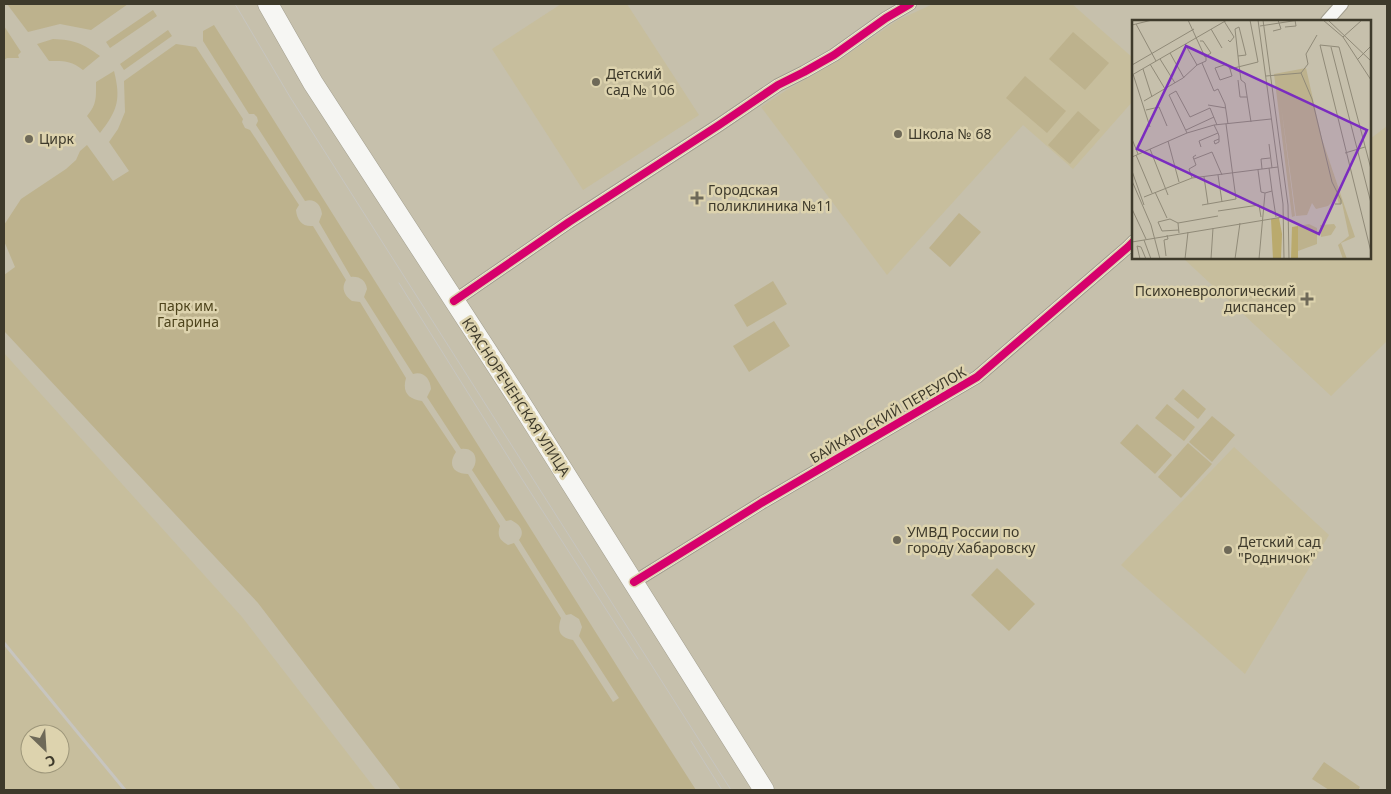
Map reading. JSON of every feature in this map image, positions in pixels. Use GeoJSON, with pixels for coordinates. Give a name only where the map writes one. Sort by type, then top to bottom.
{"type":"FeatureCollection","features":[{"type":"Feature","properties":{"kind":"main road","name":"КРАСНОРЕЧЕНСКАЯ УЛИЦА"},"geometry":{"type":"LineString","coordinates":[[270,5],[313,83],[515,394],[764,790]]}},
{"type":"Feature","properties":{"kind":"street"},"geometry":{"type":"LineString","coordinates":[[454,301],[778,85],[834,55],[886,18],[910,4]]}},
{"type":"Feature","properties":{"kind":"street"},"geometry":{"type":"LineString","coordinates":[[1328,20],[1342,4]]}},
{"type":"Feature","properties":{"kind":"street","name":"БАЙКАЛЬСКИЙ ПЕРЕУЛОК"},"geometry":{"type":"LineString","coordinates":[[634,582],[763,502],[976,377],[1132,243]]}},
{"type":"Feature","properties":{"kind":"shaded area","name":"Детский сад № 106"},"geometry":{"type":"Polygon","coordinates":[[[561,4],[627,4],[699,115],[583,190],[492,49],[561,4]]]}},
{"type":"Feature","properties":{"kind":"shaded area","name":"Школа № 68"},"geometry":{"type":"Polygon","coordinates":[[[933,4],[1072,4],[1132,57],[1132,102],[1073,169],[1023,125],[887,275],[761,107],[838,61],[898,20],[933,4]]]}},
{"type":"Feature","properties":{"kind":"shaded area","name":"Психоневрологический диспансер"},"geometry":{"type":"Polygon","coordinates":[[[1387,126],[1387,341],[1331,396],[1184,259],[1371,259],[1371,138],[1387,126]]]}},
{"type":"Feature","properties":{"kind":"shaded area"},"geometry":{"type":"Polygon","coordinates":[[[4,353],[242,617],[376,790],[4,790],[4,353]]]}},
{"type":"Feature","properties":{"kind":"shaded area","name":"Детский сад \"Родничок\""},"geometry":{"type":"Polygon","coordinates":[[[1234,447],[1329,535],[1245,674],[1121,565],[1234,447]]]}},
{"type":"Feature","properties":{"kind":"green space"},"geometry":{"type":"Polygon","coordinates":[[[7,4],[128,4],[91,30],[60,24],[28,32],[7,4]]]}},
{"type":"Feature","properties":{"kind":"green space"},"geometry":{"type":"Polygon","coordinates":[[[153,10],[157,16],[110,48],[106,42],[153,10]]]}},
{"type":"Feature","properties":{"kind":"green space","name":"парк им. Гагарина"},"geometry":{"type":"Polygon","coordinates":[[[214,25],[696,790],[401,790],[258,603],[4,331],[4,275],[15,267],[4,241],[4,225],[21,199],[66,169],[76,160],[80,151],[87,145],[113,181],[129,171],[109,142],[118,129],[125,112],[124,81],[176,44],[196,47],[243,119],[242,122],[245,128],[250,130],[299,205],[296,210],[299,220],[303,224],[313,226],[346,280],[344,286],[345,294],[352,301],[360,302],[406,378],[405,387],[407,394],[413,399],[422,401],[456,452],[452,461],[453,468],[463,474],[468,474],[500,526],[499,535],[501,539],[508,545],[514,543],[561,618],[560,633],[573,640],[613,702],[619,698],[579,636],[582,627],[579,619],[571,614],[566,615],[519,540],[522,534],[521,528],[511,520],[506,521],[472,470],[475,462],[474,455],[469,450],[461,449],[427,397],[431,389],[428,379],[417,373],[413,374],[364,297],[367,289],[365,284],[360,278],[351,277],[319,222],[322,214],[319,205],[311,200],[305,201],[256,125],[257,117],[254,114],[249,114],[203,41],[203,31],[214,25]]]}},
{"type":"Feature","properties":{"kind":"green space"},"geometry":{"type":"Polygon","coordinates":[[[4,26],[21,52],[18,55],[19,58],[7,58],[4,60],[4,26]]]}},
{"type":"Feature","properties":{"kind":"green space"},"geometry":{"type":"Polygon","coordinates":[[[168,30],[172,36],[124,70],[120,64],[168,30]]]}},
{"type":"Feature","properties":{"kind":"green space"},"geometry":{"type":"Polygon","coordinates":[[[1073,32],[1109,63],[1085,90],[1049,59],[1073,32]]]}},
{"type":"Feature","properties":{"kind":"green space"},"geometry":{"type":"Polygon","coordinates":[[[53,39],[78,43],[100,56],[83,70],[67,62],[49,61],[37,44],[53,39]]]}},
{"type":"Feature","properties":{"kind":"green space"},"geometry":{"type":"Polygon","coordinates":[[[114,71],[117,89],[116,104],[111,118],[100,133],[87,116],[93,108],[96,82],[114,71]]]}},
{"type":"Feature","properties":{"kind":"green space"},"geometry":{"type":"Polygon","coordinates":[[[1025,76],[1066,111],[1047,133],[1006,98],[1025,76]]]}},
{"type":"Feature","properties":{"kind":"green space"},"geometry":{"type":"Polygon","coordinates":[[[1078,111],[1100,130],[1070,164],[1048,145],[1078,111]]]}},
{"type":"Feature","properties":{"kind":"green space"},"geometry":{"type":"Polygon","coordinates":[[[959,213],[981,232],[950,267],[929,248],[959,213]]]}},
{"type":"Feature","properties":{"kind":"green space"},"geometry":{"type":"Polygon","coordinates":[[[773,281],[787,304],[747,327],[734,305],[773,281]]]}},
{"type":"Feature","properties":{"kind":"green space"},"geometry":{"type":"Polygon","coordinates":[[[774,321],[790,346],[749,372],[733,346],[774,321]]]}},
{"type":"Feature","properties":{"kind":"green space"},"geometry":{"type":"Polygon","coordinates":[[[1183,389],[1206,409],[1198,419],[1174,399],[1183,389]]]}},
{"type":"Feature","properties":{"kind":"green space"},"geometry":{"type":"Polygon","coordinates":[[[1167,404],[1195,427],[1184,441],[1155,418],[1167,404]]]}},
{"type":"Feature","properties":{"kind":"green space"},"geometry":{"type":"Polygon","coordinates":[[[1212,416],[1235,435],[1212,462],[1189,442],[1212,416]]]}},
{"type":"Feature","properties":{"kind":"green space"},"geometry":{"type":"Polygon","coordinates":[[[1137,424],[1172,455],[1155,474],[1120,443],[1137,424]]]}},
{"type":"Feature","properties":{"kind":"green space"},"geometry":{"type":"Polygon","coordinates":[[[1188,443],[1212,464],[1181,498],[1158,477],[1188,443]]]}},
{"type":"Feature","properties":{"kind":"green space"},"geometry":{"type":"Polygon","coordinates":[[[997,568],[1035,604],[1009,631],[971,595],[997,568]]]}},
{"type":"Feature","properties":{"kind":"green space"},"geometry":{"type":"Polygon","coordinates":[[[1324,762],[1360,787],[1358,790],[1329,790],[1312,779],[1324,762]]]}},
{"type":"Feature","properties":{"kind":"tram line"},"geometry":{"type":"LineString","coordinates":[[235,4],[290,97],[731,790]]}},
{"type":"Feature","properties":{"kind":"tram line"},"geometry":{"type":"LineString","coordinates":[[399,283],[638,659]]}},
{"type":"Feature","properties":{"kind":"tram line"},"geometry":{"type":"LineString","coordinates":[[691,741],[722,790]]}},
{"type":"Feature","properties":{"kind":"railway"},"geometry":{"type":"LineString","coordinates":[[4,643],[125,790]]}},
{"type":"Feature","properties":{"kind":"cycle path"},"geometry":{"type":"LineString","coordinates":[[454,301],[569,222],[778,85],[834,55],[886,18],[910,4]]}},
{"type":"Feature","properties":{"kind":"cycle path"},"geometry":{"type":"LineString","coordinates":[[634,582],[763,502],[977,377],[1132,243]]}},
{"type":"Feature","properties":{"kind":"place","name":"Детский сад № 106"},"geometry":{"type":"Point","coordinates":[596,82]}},
{"type":"Feature","properties":{"kind":"place","name":"Школа № 68"},"geometry":{"type":"Point","coordinates":[898,134]}},
{"type":"Feature","properties":{"kind":"place","name":"Цирк"},"geometry":{"type":"Point","coordinates":[29,139]}},
{"type":"Feature","properties":{"kind":"place","name":"Городская поликлиника №11"},"geometry":{"type":"Point","coordinates":[697,198]}},
{"type":"Feature","properties":{"kind":"place","name":"Психоневрологический диспансер"},"geometry":{"type":"Point","coordinates":[1307,299]}},
{"type":"Feature","properties":{"kind":"place","name":"УМВД России по городу Хабаровску"},"geometry":{"type":"Point","coordinates":[897,540]}},
{"type":"Feature","properties":{"kind":"place","name":"Детский сад \"Родничок\""},"geometry":{"type":"Point","coordinates":[1228,550]}}]}
